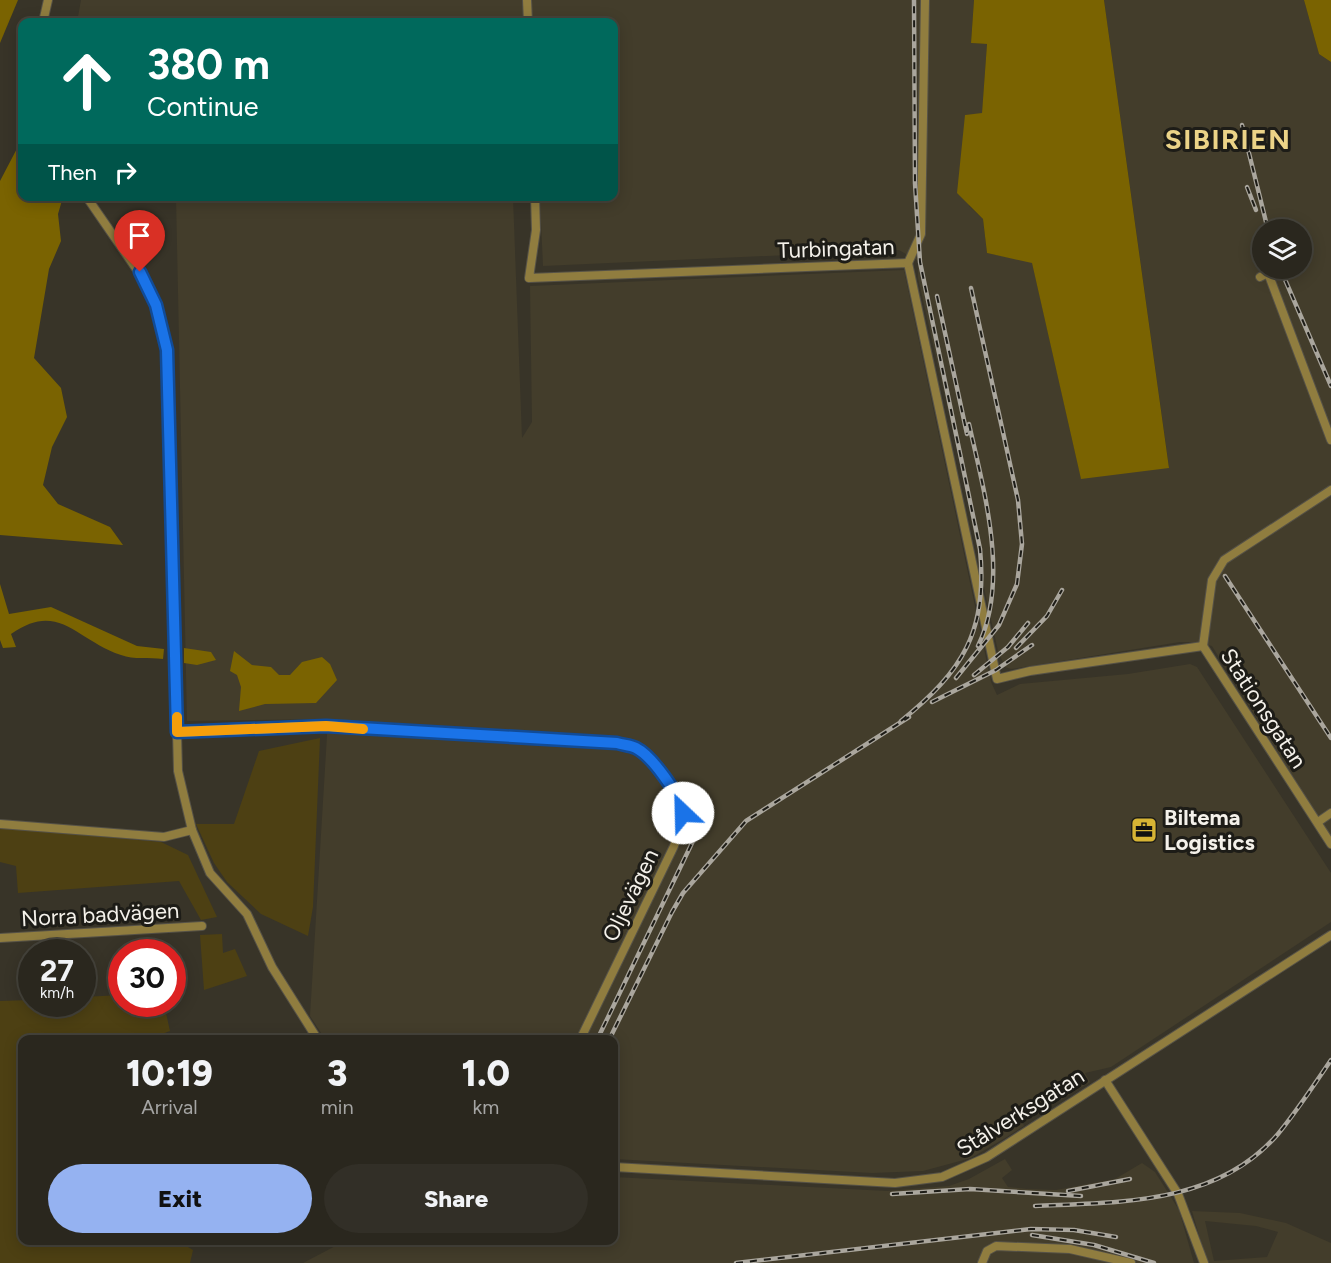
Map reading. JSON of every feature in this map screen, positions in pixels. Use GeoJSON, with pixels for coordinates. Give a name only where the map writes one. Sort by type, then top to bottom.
{"type":"FeatureCollection","features":[{"type":"Feature","properties":{"kind":"street"},"geometry":{"type":"LineString","coordinates":[[44,18],[48,0]]}},
{"type":"Feature","properties":{"kind":"street"},"geometry":{"type":"LineString","coordinates":[[527,0],[528,18]]}},
{"type":"Feature","properties":{"kind":"street"},"geometry":{"type":"LineString","coordinates":[[908,262],[921,234],[925,0]]}},
{"type":"Feature","properties":{"kind":"street"},"geometry":{"type":"LineString","coordinates":[[89,201],[146,283],[156,305],[167,350],[178,771],[192,830],[210,873],[247,914],[272,967],[315,1035]]}},
{"type":"Feature","properties":{"kind":"street","name":"Turbingatan"},"geometry":{"type":"LineString","coordinates":[[535,201],[536,230],[529,278],[908,262],[997,679]]}},
{"type":"Feature","properties":{"kind":"street"},"geometry":{"type":"LineString","coordinates":[[1267,279],[1331,440]]}},
{"type":"Feature","properties":{"kind":"street"},"geometry":{"type":"LineString","coordinates":[[1203,646],[1212,580],[1224,560],[1331,490]]}},
{"type":"Feature","properties":{"kind":"street","name":"Stationsgatan"},"geometry":{"type":"LineString","coordinates":[[997,679],[1030,670],[1203,646],[1331,844]]}},
{"type":"Feature","properties":{"kind":"street","name":"Oljevägen"},"geometry":{"type":"LineString","coordinates":[[177,732],[342,728],[617,743],[632,746],[644,753],[674,789],[683,813],[678,836],[582,1035]]}},
{"type":"Feature","properties":{"kind":"street"},"geometry":{"type":"LineString","coordinates":[[1317,822],[1331,813]]}},
{"type":"Feature","properties":{"kind":"street"},"geometry":{"type":"LineString","coordinates":[[0,824],[164,837],[192,830]]}},
{"type":"Feature","properties":{"kind":"street","name":"Norra badvägen"},"geometry":{"type":"LineString","coordinates":[[0,938],[202,926]]}},
{"type":"Feature","properties":{"kind":"street","name":"Stålverksgatan"},"geometry":{"type":"LineString","coordinates":[[618,1167],[895,1183],[920,1181],[949,1174],[987,1157],[1331,935]]}},
{"type":"Feature","properties":{"kind":"street"},"geometry":{"type":"LineString","coordinates":[[1106,1080],[1178,1194],[1204,1263]]}},
{"type":"Feature","properties":{"kind":"street"},"geometry":{"type":"LineString","coordinates":[[982,1263],[987,1251],[996,1246],[1070,1249],[1131,1263]]}},
{"type":"Feature","properties":{"kind":"shaded area"},"geometry":{"type":"Polygon","coordinates":[[[0,0],[18,0],[0,43],[0,0]]]}},
{"type":"Feature","properties":{"kind":"shaded area"},"geometry":{"type":"Polygon","coordinates":[[[81,0],[974,0],[971,43],[987,44],[982,114],[965,115],[969,206],[983,219],[987,253],[1032,262],[1081,478],[1169,467],[1104,0],[1304,0],[1319,54],[1331,62],[1331,838],[1212,646],[1196,642],[1180,642],[1011,669],[1005,667],[998,651],[985,592],[961,467],[918,278],[918,261],[899,250],[543,266],[540,201],[618,201],[618,18],[78,18],[81,0]]]}},
{"type":"Feature","properties":{"kind":"shaded area"},"geometry":{"type":"Polygon","coordinates":[[[974,0],[1104,0],[1169,468],[1081,479],[1032,263],[987,253],[983,219],[957,193],[965,115],[982,113],[987,44],[971,43],[974,0]]]}},
{"type":"Feature","properties":{"kind":"shaded area"},"geometry":{"type":"Polygon","coordinates":[[[1304,0],[1331,0],[1331,62],[1319,54],[1304,0]]]}},
{"type":"Feature","properties":{"kind":"shaded area"},"geometry":{"type":"Polygon","coordinates":[[[18,147],[18,201],[62,201],[58,214],[61,241],[49,269],[34,358],[61,388],[67,417],[52,447],[43,485],[58,504],[110,527],[123,545],[0,535],[0,181],[18,147]]]}},
{"type":"Feature","properties":{"kind":"shaded area"},"geometry":{"type":"Polygon","coordinates":[[[176,201],[513,201],[522,438],[532,422],[530,286],[904,270],[991,682],[997,695],[1020,684],[1128,674],[1190,664],[1197,667],[1331,873],[1331,922],[1111,1067],[1085,1073],[1090,1082],[971,1158],[923,1171],[872,1173],[618,1159],[618,1035],[322,1035],[310,1016],[328,719],[187,721],[176,201]]]}},
{"type":"Feature","properties":{"kind":"shaded area"},"geometry":{"type":"Polygon","coordinates":[[[0,584],[9,614],[51,607],[137,646],[164,649],[163,659],[121,655],[67,626],[42,621],[11,634],[16,647],[3,648],[0,640],[0,584]]]}},
{"type":"Feature","properties":{"kind":"shaded area"},"geometry":{"type":"Polygon","coordinates":[[[184,648],[211,652],[216,660],[197,665],[184,663],[184,648]]]}},
{"type":"Feature","properties":{"kind":"shaded area"},"geometry":{"type":"Polygon","coordinates":[[[234,651],[252,665],[271,667],[279,675],[290,675],[302,662],[322,657],[330,664],[337,680],[316,703],[265,704],[239,711],[241,687],[237,675],[230,671],[234,651]]]}},
{"type":"Feature","properties":{"kind":"shaded area"},"geometry":{"type":"Polygon","coordinates":[[[320,738],[313,907],[308,936],[261,914],[227,882],[214,863],[196,824],[234,824],[259,751],[320,738]]]}},
{"type":"Feature","properties":{"kind":"shaded area"},"geometry":{"type":"Polygon","coordinates":[[[0,828],[161,842],[188,855],[217,917],[201,920],[179,881],[18,893],[16,866],[0,862],[0,828]]]}},
{"type":"Feature","properties":{"kind":"shaded area"},"geometry":{"type":"Polygon","coordinates":[[[222,934],[223,953],[235,949],[247,976],[204,990],[200,935],[222,934]]]}},
{"type":"Feature","properties":{"kind":"shaded area"},"geometry":{"type":"Polygon","coordinates":[[[96,996],[108,996],[108,1017],[167,1017],[170,1031],[159,1035],[18,1035],[18,1245],[185,1245],[193,1250],[190,1263],[0,1263],[0,1001],[18,1000],[18,1017],[96,1017],[96,996]]]}},
{"type":"Feature","properties":{"kind":"shaded area"},"geometry":{"type":"Polygon","coordinates":[[[1005,1159],[1012,1170],[1002,1178],[1008,1187],[1056,1190],[1115,1179],[1142,1163],[1155,1172],[1179,1210],[1194,1263],[303,1263],[337,1245],[618,1245],[618,1177],[887,1191],[949,1186],[969,1179],[1005,1159]]]}},
{"type":"Feature","properties":{"kind":"shaded area"},"geometry":{"type":"Polygon","coordinates":[[[1192,1211],[1240,1213],[1286,1223],[1331,1243],[1331,1263],[1207,1263],[1192,1211]],[[1205,1221],[1214,1261],[1267,1257],[1278,1232],[1256,1226],[1205,1221]]]}},
{"type":"Feature","properties":{"kind":"railway"},"geometry":{"type":"LineString","coordinates":[[901,721],[941,685],[967,647],[980,603],[981,578],[980,549],[920,262],[915,183],[914,0]]}},
{"type":"Feature","properties":{"kind":"railway"},"geometry":{"type":"LineString","coordinates":[[1242,125],[1265,219]]}},
{"type":"Feature","properties":{"kind":"railway"},"geometry":{"type":"LineString","coordinates":[[1247,187],[1256,210]]}},
{"type":"Feature","properties":{"kind":"railway"},"geometry":{"type":"LineString","coordinates":[[1285,279],[1331,386]]}},
{"type":"Feature","properties":{"kind":"railway"},"geometry":{"type":"LineString","coordinates":[[956,678],[999,625],[1017,584],[1022,544],[1018,500],[971,288]]}},
{"type":"Feature","properties":{"kind":"railway"},"geometry":{"type":"LineString","coordinates":[[937,296],[967,434]]}},
{"type":"Feature","properties":{"kind":"railway"},"geometry":{"type":"LineString","coordinates":[[969,424],[987,507],[993,565],[992,593],[987,620],[978,646]]}},
{"type":"Feature","properties":{"kind":"railway"},"geometry":{"type":"LineString","coordinates":[[1225,576],[1331,738]]}},
{"type":"Feature","properties":{"kind":"railway"},"geometry":{"type":"LineString","coordinates":[[1016,648],[1047,616],[1062,590]]}},
{"type":"Feature","properties":{"kind":"railway"},"geometry":{"type":"LineString","coordinates":[[974,675],[1008,647],[1028,623]]}},
{"type":"Feature","properties":{"kind":"railway"},"geometry":{"type":"LineString","coordinates":[[932,702],[996,670],[1032,645]]}},
{"type":"Feature","properties":{"kind":"railway"},"geometry":{"type":"LineString","coordinates":[[611,1035],[683,893],[746,821],[909,717]]}},
{"type":"Feature","properties":{"kind":"railway"},"geometry":{"type":"LineString","coordinates":[[599,1035],[707,812]]}},
{"type":"Feature","properties":{"kind":"railway"},"geometry":{"type":"LineString","coordinates":[[1035,1206],[1100,1203],[1166,1195],[1197,1187],[1226,1175],[1254,1157],[1278,1134],[1331,1060]]}},
{"type":"Feature","properties":{"kind":"railway"},"geometry":{"type":"LineString","coordinates":[[1068,1191],[1130,1179]]}},
{"type":"Feature","properties":{"kind":"railway"},"geometry":{"type":"LineString","coordinates":[[892,1194],[970,1189],[1081,1196]]}},
{"type":"Feature","properties":{"kind":"railway"},"geometry":{"type":"LineString","coordinates":[[736,1263],[1031,1229],[1074,1230],[1116,1237]]}},
{"type":"Feature","properties":{"kind":"railway"},"geometry":{"type":"LineString","coordinates":[[1032,1235],[1094,1245],[1154,1263]]}},
{"type":"Feature","properties":{"kind":"slow traffic"},"geometry":{"type":"LineString","coordinates":[[177,717],[177,732],[326,726],[363,729]]}},
{"type":"Feature","properties":{"kind":"place","name":"Biltema Logistics"},"geometry":{"type":"Point","coordinates":[1144,830]}},
{"type":"Feature","properties":{"kind":"district","name":"SIBIRIEN"},"geometry":{"type":"Point","coordinates":[1228,139]}},
{"type":"Feature","properties":{"kind":"route"},"geometry":{"type":"LineString","coordinates":[[140,272],[156,305],[167,350],[177,732],[326,726],[617,743],[638,748],[644,753],[674,789],[683,813]]}}]}
